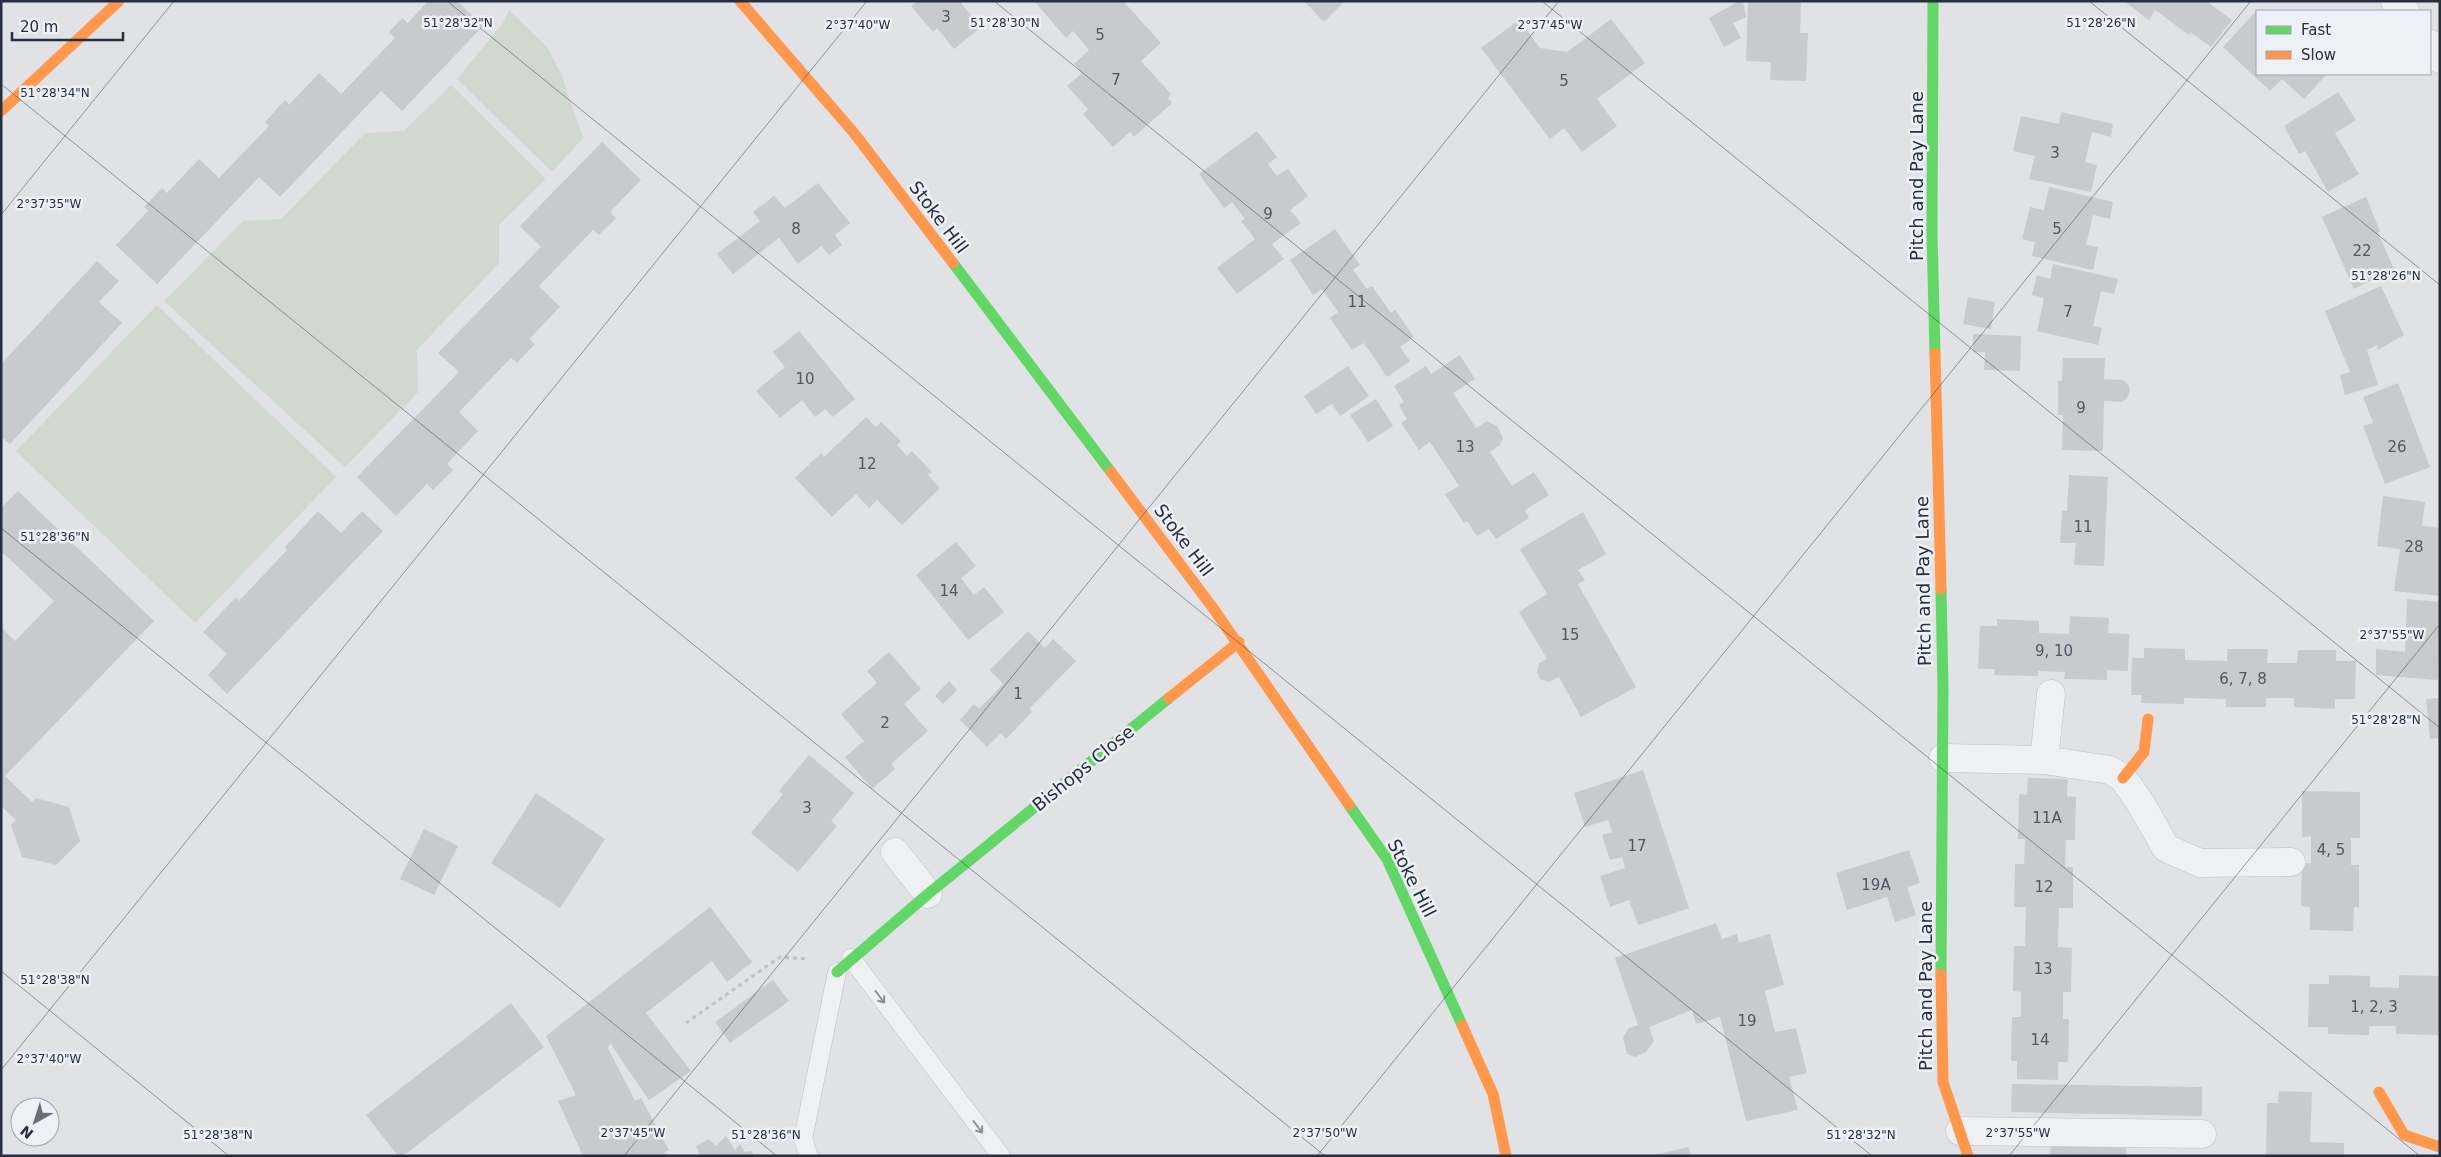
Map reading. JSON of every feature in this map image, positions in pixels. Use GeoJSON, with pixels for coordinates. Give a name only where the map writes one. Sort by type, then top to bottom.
{"type":"FeatureCollection","features":[{"type":"Feature","properties":{"kind":"street"},"geometry":{"type":"LineString","coordinates":[[1,112],[119,1]]}},
{"type":"Feature","properties":{"kind":"street","name":"Stoke Hill"},"geometry":{"type":"LineString","coordinates":[[740,1],[854,133],[1239,642],[1387,859],[1493,1094],[1506,1156]]}},
{"type":"Feature","properties":{"kind":"street","name":"Pitch and Pay Lane"},"geometry":{"type":"LineString","coordinates":[[1933,1],[1932,234],[1943,758],[1940,1043],[1943,1082],[1964,1143]]}},
{"type":"Feature","properties":{"kind":"street"},"geometry":{"type":"LineString","coordinates":[[2431,46],[2440,59]]}},
{"type":"Feature","properties":{"kind":"street","name":"Bishops Close"},"geometry":{"type":"LineString","coordinates":[[837,972],[851,958],[928,894],[1239,642]]}},
{"type":"Feature","properties":{"kind":"street"},"geometry":{"type":"LineString","coordinates":[[2044,760],[2051,694]]}},
{"type":"Feature","properties":{"kind":"street"},"geometry":{"type":"LineString","coordinates":[[2122,778],[2144,752],[2148,719]]}},
{"type":"Feature","properties":{"kind":"street"},"geometry":{"type":"LineString","coordinates":[[1943,758],[2044,760],[2110,770],[2122,778],[2141,804],[2166,848],[2200,863],[2291,862]]}},
{"type":"Feature","properties":{"kind":"street"},"geometry":{"type":"LineString","coordinates":[[895,852],[928,894]]}},
{"type":"Feature","properties":{"kind":"street"},"geometry":{"type":"LineString","coordinates":[[2380,1092],[2404,1135],[2440,1147]]}},
{"type":"Feature","properties":{"kind":"street"},"geometry":{"type":"LineString","coordinates":[[1964,1143],[2202,1134]]}},
{"type":"Feature","properties":{"kind":"lane"},"geometry":{"type":"LineString","coordinates":[[851,958],[1001,1156]]}},
{"type":"Feature","properties":{"kind":"lane"},"geometry":{"type":"LineString","coordinates":[[809,1156],[803,1139],[837,972]]}},
{"type":"Feature","properties":{"kind":"path"},"geometry":{"type":"LineString","coordinates":[[686,1023],[780,957],[809,960],[837,972]]}},
{"type":"Feature","properties":{"kind":"shaded area"},"geometry":{"type":"Polygon","coordinates":[[[509,10],[547,47],[562,76],[583,138],[552,172],[457,79],[503,23],[509,10]]]}},
{"type":"Feature","properties":{"kind":"shaded area"},"geometry":{"type":"Polygon","coordinates":[[[451,85],[546,179],[499,225],[499,263],[417,350],[418,392],[345,467],[164,301],[243,221],[281,219],[365,133],[404,131],[451,85]]]}},
{"type":"Feature","properties":{"kind":"shaded area"},"geometry":{"type":"Polygon","coordinates":[[[157,305],[336,477],[195,623],[16,451],[157,305]]]}},
{"type":"Feature","properties":{"kind":"building"},"geometry":{"type":"Polygon","coordinates":[[[428,1],[457,1],[483,26],[402,111],[381,91],[280,197],[259,177],[157,284],[116,245],[148,211],[144,207],[162,188],[167,193],[199,159],[219,178],[269,126],[265,122],[285,100],[289,105],[319,73],[341,94],[395,38],[389,32],[402,18],[408,23],[428,1]]]}},
{"type":"Feature","properties":{"kind":"building"},"geometry":{"type":"Polygon","coordinates":[[[917,1],[963,1],[961,3],[981,27],[954,49],[937,28],[933,32],[911,6],[917,1]]]}},
{"type":"Feature","properties":{"kind":"building"},"geometry":{"type":"Polygon","coordinates":[[[1034,1],[1123,1],[1161,43],[1141,61],[1171,94],[1168,98],[1172,103],[1134,137],[1130,132],[1113,147],[1083,114],[1088,109],[1067,86],[1082,73],[1074,64],[1089,50],[1073,31],[1066,38],[1034,1]]]}},
{"type":"Feature","properties":{"kind":"building"},"geometry":{"type":"Polygon","coordinates":[[[1304,1],[1345,1],[1324,22],[1304,1]]]}},
{"type":"Feature","properties":{"kind":"building"},"geometry":{"type":"Polygon","coordinates":[[[1739,1],[1743,1],[1746,17],[1733,23],[1741,38],[1724,47],[1709,18],[1739,1]]]}},
{"type":"Feature","properties":{"kind":"building"},"geometry":{"type":"Polygon","coordinates":[[[1748,1],[1801,1],[1800,33],[1808,33],[1806,81],[1770,80],[1771,62],[1746,61],[1748,1]]]}},
{"type":"Feature","properties":{"kind":"building"},"geometry":{"type":"Polygon","coordinates":[[[2124,1],[2211,1],[2209,3],[2232,20],[2211,47],[2190,32],[2189,35],[2155,10],[2149,20],[2124,1]]]}},
{"type":"Feature","properties":{"kind":"building"},"geometry":{"type":"Polygon","coordinates":[[[2256,11],[2256,75],[2326,75],[2304,99],[2282,79],[2270,91],[2223,47],[2256,11]]]}},
{"type":"Feature","properties":{"kind":"building"},"geometry":{"type":"Polygon","coordinates":[[[1611,19],[1645,63],[1597,99],[1617,126],[1582,152],[1564,128],[1550,139],[1481,48],[1519,20],[1540,48],[1567,52],[1611,19]]]}},
{"type":"Feature","properties":{"kind":"building"},"geometry":{"type":"Polygon","coordinates":[[[2338,92],[2356,120],[2335,133],[2359,174],[2328,192],[2305,151],[2299,154],[2284,126],[2338,92]]]}},
{"type":"Feature","properties":{"kind":"building"},"geometry":{"type":"Polygon","coordinates":[[[2061,112],[2113,124],[2111,137],[2092,132],[2085,162],[2097,165],[2091,192],[2029,179],[2035,156],[2013,151],[2021,116],[2059,124],[2061,112]]]}},
{"type":"Feature","properties":{"kind":"building"},"geometry":{"type":"Polygon","coordinates":[[[1257,131],[1277,157],[1268,164],[1277,176],[1288,169],[1308,196],[1290,210],[1301,223],[1272,244],[1284,259],[1237,294],[1217,268],[1255,239],[1241,221],[1245,219],[1232,202],[1224,208],[1199,174],[1257,131]]]}},
{"type":"Feature","properties":{"kind":"building"},"geometry":{"type":"Polygon","coordinates":[[[602,142],[641,180],[610,212],[616,218],[599,235],[593,230],[539,286],[560,307],[529,339],[535,344],[517,363],[511,358],[459,412],[478,431],[447,464],[453,470],[433,490],[427,484],[396,516],[357,477],[459,372],[438,353],[541,247],[520,226],[602,142]]]}},
{"type":"Feature","properties":{"kind":"building"},"geometry":{"type":"Polygon","coordinates":[[[818,183],[850,223],[835,235],[842,245],[829,255],[821,246],[798,264],[779,238],[733,274],[717,254],[760,221],[753,212],[774,196],[785,208],[818,183]]]}},
{"type":"Feature","properties":{"kind":"building"},"geometry":{"type":"Polygon","coordinates":[[[2049,187],[2113,202],[2110,219],[2093,215],[2086,245],[2098,247],[2093,270],[2032,256],[2035,242],[2022,239],[2030,207],[2044,210],[2049,187]]]}},
{"type":"Feature","properties":{"kind":"building"},"geometry":{"type":"Polygon","coordinates":[[[2366,197],[2380,231],[2378,233],[2394,269],[2354,289],[2322,217],[2366,197]]]}},
{"type":"Feature","properties":{"kind":"building"},"geometry":{"type":"Polygon","coordinates":[[[1335,229],[1360,265],[1353,270],[1367,289],[1372,286],[1391,313],[1395,310],[1414,337],[1400,347],[1410,361],[1387,377],[1364,343],[1352,350],[1330,318],[1338,312],[1322,289],[1313,295],[1290,260],[1335,229]]]}},
{"type":"Feature","properties":{"kind":"building"},"geometry":{"type":"Polygon","coordinates":[[[97,261],[119,281],[99,302],[122,323],[10,444],[1,437],[1,364],[97,261]]]}},
{"type":"Feature","properties":{"kind":"building"},"geometry":{"type":"Polygon","coordinates":[[[2053,264],[2118,279],[2114,294],[2101,291],[2093,326],[2102,328],[2098,345],[2037,331],[2044,298],[2032,295],[2037,275],[2050,279],[2053,264]]]}},
{"type":"Feature","properties":{"kind":"building"},"geometry":{"type":"Polygon","coordinates":[[[2381,286],[2404,335],[2378,350],[2377,345],[2367,350],[2378,385],[2345,395],[2340,375],[2350,372],[2325,311],[2381,286]]]}},
{"type":"Feature","properties":{"kind":"building"},"geometry":{"type":"Polygon","coordinates":[[[1968,297],[1995,302],[1991,329],[1963,324],[1968,297]]]}},
{"type":"Feature","properties":{"kind":"building"},"geometry":{"type":"Polygon","coordinates":[[[799,331],[855,399],[833,417],[825,409],[815,417],[802,400],[780,418],[756,391],[785,367],[773,352],[799,331]]]}},
{"type":"Feature","properties":{"kind":"building"},"geometry":{"type":"Polygon","coordinates":[[[1973,334],[2021,336],[2020,371],[1984,370],[1985,352],[1973,352],[1973,334]]]}},
{"type":"Feature","properties":{"kind":"building"},"geometry":{"type":"Polygon","coordinates":[[[1460,355],[1475,379],[1453,393],[1476,428],[1487,421],[1497,426],[1503,438],[1500,445],[1490,452],[1512,486],[1534,472],[1549,495],[1525,510],[1529,518],[1496,539],[1489,529],[1477,536],[1467,521],[1464,523],[1445,494],[1459,486],[1430,442],[1419,450],[1401,423],[1407,419],[1399,405],[1404,402],[1394,386],[1426,366],[1431,374],[1460,355]]]}},
{"type":"Feature","properties":{"kind":"building"},"geometry":{"type":"Polygon","coordinates":[[[2063,358],[2105,358],[2104,379],[2123,380],[2128,384],[2130,390],[2127,398],[2122,402],[2104,401],[2103,451],[2062,450],[2063,415],[2058,415],[2058,381],[2062,381],[2063,358]]]}},
{"type":"Feature","properties":{"kind":"building"},"geometry":{"type":"Polygon","coordinates":[[[1348,366],[1369,396],[1340,416],[1332,404],[1316,414],[1304,396],[1348,366]]]}},
{"type":"Feature","properties":{"kind":"building"},"geometry":{"type":"Polygon","coordinates":[[[2398,383],[2430,467],[2385,484],[2363,426],[2373,423],[2363,397],[2398,383]]]}},
{"type":"Feature","properties":{"kind":"building"},"geometry":{"type":"Polygon","coordinates":[[[1376,399],[1393,426],[1368,442],[1350,415],[1376,399]]]}},
{"type":"Feature","properties":{"kind":"building"},"geometry":{"type":"Polygon","coordinates":[[[866,417],[876,427],[881,422],[901,441],[897,445],[907,456],[912,451],[932,472],[928,475],[940,488],[902,525],[877,500],[869,508],[856,494],[832,517],[795,478],[821,453],[824,457],[866,417]]]}},
{"type":"Feature","properties":{"kind":"building"},"geometry":{"type":"Polygon","coordinates":[[[2069,475],[2108,477],[2104,566],[2074,565],[2076,543],[2060,543],[2062,511],[2067,511],[2069,475]]]}},
{"type":"Feature","properties":{"kind":"building"},"geometry":{"type":"Polygon","coordinates":[[[18,491],[154,621],[5,776],[32,802],[36,798],[69,807],[80,841],[56,865],[22,857],[11,825],[16,820],[1,806],[1,627],[15,641],[54,601],[1,551],[1,508],[18,491]]]}},
{"type":"Feature","properties":{"kind":"building"},"geometry":{"type":"Polygon","coordinates":[[[2383,496],[2425,502],[2422,526],[2440,528],[2440,596],[2394,591],[2400,549],[2377,546],[2383,496]]]}},
{"type":"Feature","properties":{"kind":"building"},"geometry":{"type":"Polygon","coordinates":[[[318,511],[341,533],[362,511],[383,531],[227,694],[208,675],[227,654],[203,632],[236,597],[239,601],[287,550],[285,547],[318,511]]]}},
{"type":"Feature","properties":{"kind":"building"},"geometry":{"type":"Polygon","coordinates":[[[1583,512],[1606,554],[1578,570],[1585,580],[1578,584],[1636,687],[1581,717],[1559,677],[1549,682],[1540,679],[1537,672],[1539,663],[1547,659],[1519,612],[1547,594],[1520,549],[1583,512]]]}},
{"type":"Feature","properties":{"kind":"building"},"geometry":{"type":"Polygon","coordinates":[[[956,542],[976,566],[961,578],[974,595],[984,587],[1004,612],[968,640],[916,575],[956,542]]]}},
{"type":"Feature","properties":{"kind":"building"},"geometry":{"type":"Polygon","coordinates":[[[2407,599],[2440,602],[2438,680],[2376,675],[2376,649],[2405,652],[2407,599]]]}},
{"type":"Feature","properties":{"kind":"building"},"geometry":{"type":"Polygon","coordinates":[[[2070,616],[2109,618],[2108,633],[2129,634],[2128,671],[2107,670],[2107,680],[2064,679],[2065,672],[2038,671],[2038,676],[1994,675],[1995,669],[1978,669],[1980,626],[1997,626],[1997,619],[2039,621],[2039,633],[2069,634],[2070,616]]]}},
{"type":"Feature","properties":{"kind":"building"},"geometry":{"type":"Polygon","coordinates":[[[1028,631],[1045,648],[1053,639],[1076,661],[1030,708],[1032,712],[1006,739],[1001,733],[987,747],[960,720],[974,704],[979,709],[1003,684],[990,670],[1028,631]]]}},
{"type":"Feature","properties":{"kind":"building"},"geometry":{"type":"Polygon","coordinates":[[[2144,648],[2185,649],[2185,660],[2227,661],[2227,649],[2268,649],[2267,663],[2297,663],[2298,650],[2336,650],[2336,661],[2356,661],[2355,699],[2335,699],[2335,709],[2294,707],[2294,698],[2266,698],[2266,707],[2226,707],[2226,699],[2184,698],[2184,704],[2141,703],[2142,695],[2131,695],[2132,658],[2144,658],[2144,648]]]}},
{"type":"Feature","properties":{"kind":"building"},"geometry":{"type":"Polygon","coordinates":[[[889,652],[921,689],[904,704],[928,731],[891,764],[895,769],[872,789],[845,757],[864,741],[841,714],[877,683],[867,671],[889,652]]]}},
{"type":"Feature","properties":{"kind":"building"},"geometry":{"type":"Polygon","coordinates":[[[949,681],[957,690],[943,704],[935,696],[949,681]]]}},
{"type":"Feature","properties":{"kind":"building"},"geometry":{"type":"Polygon","coordinates":[[[2440,698],[2439,745],[2438,738],[2430,739],[2426,699],[2440,698]]]}},
{"type":"Feature","properties":{"kind":"building"},"geometry":{"type":"Polygon","coordinates":[[[809,755],[854,793],[831,821],[837,826],[798,872],[751,833],[783,794],[779,791],[809,755]]]}},
{"type":"Feature","properties":{"kind":"building"},"geometry":{"type":"Polygon","coordinates":[[[1643,770],[1689,908],[1638,925],[1629,900],[1610,907],[1600,876],[1625,868],[1622,857],[1610,860],[1602,835],[1612,832],[1608,820],[1585,827],[1574,793],[1643,770]]]}},
{"type":"Feature","properties":{"kind":"building"},"geometry":{"type":"Polygon","coordinates":[[[2028,778],[2068,779],[2067,796],[2076,797],[2075,840],[2066,840],[2065,867],[2073,867],[2073,908],[2059,908],[2058,947],[2072,948],[2071,992],[2063,992],[2063,1019],[2069,1019],[2068,1062],[2058,1062],[2058,1080],[2017,1079],[2017,1061],[2011,1061],[2012,1017],[2021,1017],[2021,992],[2013,991],[2014,946],[2025,946],[2026,907],[2014,907],[2015,864],[2024,864],[2025,839],[2018,839],[2019,794],[2027,795],[2028,778]]]}},
{"type":"Feature","properties":{"kind":"building"},"geometry":{"type":"Polygon","coordinates":[[[2302,791],[2360,792],[2360,838],[2351,838],[2351,865],[2359,865],[2359,908],[2354,907],[2353,931],[2310,930],[2310,907],[2301,906],[2302,864],[2311,863],[2311,836],[2302,837],[2302,791]]]}},
{"type":"Feature","properties":{"kind":"building"},"geometry":{"type":"Polygon","coordinates":[[[536,793],[605,839],[560,908],[491,863],[536,793]]]}},
{"type":"Feature","properties":{"kind":"building"},"geometry":{"type":"Polygon","coordinates":[[[424,829],[458,846],[434,895],[400,879],[424,829]]]}},
{"type":"Feature","properties":{"kind":"building"},"geometry":{"type":"Polygon","coordinates":[[[1909,850],[1920,883],[1907,887],[1916,915],[1895,922],[1887,897],[1847,910],[1836,873],[1909,850]]]}},
{"type":"Feature","properties":{"kind":"building"},"geometry":{"type":"Polygon","coordinates":[[[710,907],[752,962],[727,982],[712,961],[646,1013],[691,1071],[649,1100],[610,1043],[608,1048],[635,1101],[641,1098],[669,1150],[664,1152],[669,1156],[583,1156],[558,1101],[576,1095],[546,1036],[710,907]]]}},
{"type":"Feature","properties":{"kind":"building"},"geometry":{"type":"Polygon","coordinates":[[[1716,923],[1722,939],[1737,934],[1739,943],[1770,934],[1784,985],[1765,991],[1775,1032],[1796,1028],[1807,1073],[1789,1077],[1798,1110],[1746,1121],[1720,1017],[1696,1024],[1692,1010],[1649,1027],[1654,1041],[1646,1052],[1635,1057],[1627,1054],[1623,1037],[1629,1028],[1638,1025],[1615,958],[1716,923]]]}},
{"type":"Feature","properties":{"kind":"building"},"geometry":{"type":"Polygon","coordinates":[[[2329,975],[2370,976],[2370,987],[2399,988],[2399,975],[2440,976],[2439,1035],[2396,1034],[2396,1026],[2369,1026],[2369,1035],[2328,1034],[2328,1027],[2308,1027],[2309,984],[2329,984],[2329,975]]]}},
{"type":"Feature","properties":{"kind":"building"},"geometry":{"type":"Polygon","coordinates":[[[773,980],[789,1001],[730,1043],[715,1022],[773,980]]]}},
{"type":"Feature","properties":{"kind":"building"},"geometry":{"type":"Polygon","coordinates":[[[511,1003],[544,1047],[403,1156],[398,1156],[366,1115],[511,1003]]]}},
{"type":"Feature","properties":{"kind":"building"},"geometry":{"type":"Polygon","coordinates":[[[2012,1084],[2202,1087],[2202,1116],[2011,1112],[2012,1084]]]}},
{"type":"Feature","properties":{"kind":"building"},"geometry":{"type":"Polygon","coordinates":[[[2279,1091],[2312,1092],[2310,1142],[2344,1143],[2344,1156],[2266,1156],[2267,1103],[2278,1103],[2279,1091]]]}},
{"type":"Feature","properties":{"kind":"building"},"geometry":{"type":"Polygon","coordinates":[[[726,1136],[735,1150],[740,1144],[745,1152],[752,1151],[754,1156],[700,1156],[696,1146],[709,1139],[716,1146],[726,1136]]]}},
{"type":"Feature","properties":{"kind":"building"},"geometry":{"type":"Polygon","coordinates":[[[2051,1145],[2126,1148],[2126,1156],[2050,1156],[2051,1145]]]}},
{"type":"Feature","properties":{"kind":"building"},"geometry":{"type":"Polygon","coordinates":[[[1688,1147],[1691,1156],[1655,1156],[1655,1155],[1688,1147]]]}},
{"type":"Feature","properties":{"kind":"traffic: fast"},"geometry":{"type":"LineString","coordinates":[[1933,1],[1932,234],[1935,353]]}},
{"type":"Feature","properties":{"kind":"traffic: fast"},"geometry":{"type":"LineString","coordinates":[[953,263],[1111,472]]}},
{"type":"Feature","properties":{"kind":"traffic: fast"},"geometry":{"type":"LineString","coordinates":[[1941,589],[1943,688],[1941,974]]}},
{"type":"Feature","properties":{"kind":"traffic: fast"},"geometry":{"type":"LineString","coordinates":[[837,972],[928,894],[1169,698]]}},
{"type":"Feature","properties":{"kind":"traffic: fast"},"geometry":{"type":"LineString","coordinates":[[1349,805],[1387,859],[1462,1025]]}},
{"type":"Feature","properties":{"kind":"traffic: slow"},"geometry":{"type":"LineString","coordinates":[[1,111],[119,1]]}},
{"type":"Feature","properties":{"kind":"traffic: slow"},"geometry":{"type":"LineString","coordinates":[[740,1],[854,133],[953,263]]}},
{"type":"Feature","properties":{"kind":"traffic: slow"},"geometry":{"type":"LineString","coordinates":[[1935,353],[1941,589]]}},
{"type":"Feature","properties":{"kind":"traffic: slow"},"geometry":{"type":"LineString","coordinates":[[1111,472],[1213,608],[1349,805]]}},
{"type":"Feature","properties":{"kind":"traffic: slow"},"geometry":{"type":"LineString","coordinates":[[1169,698],[1239,642]]}},
{"type":"Feature","properties":{"kind":"traffic: slow"},"geometry":{"type":"LineString","coordinates":[[2123,778],[2144,752],[2148,719]]}},
{"type":"Feature","properties":{"kind":"traffic: slow"},"geometry":{"type":"LineString","coordinates":[[1941,974],[1943,1082],[1968,1156]]}},
{"type":"Feature","properties":{"kind":"traffic: slow"},"geometry":{"type":"LineString","coordinates":[[1462,1025],[1493,1094],[1506,1156]]}},
{"type":"Feature","properties":{"kind":"traffic: slow"},"geometry":{"type":"LineString","coordinates":[[2379,1092],[2404,1135],[2440,1147]]}}]}
